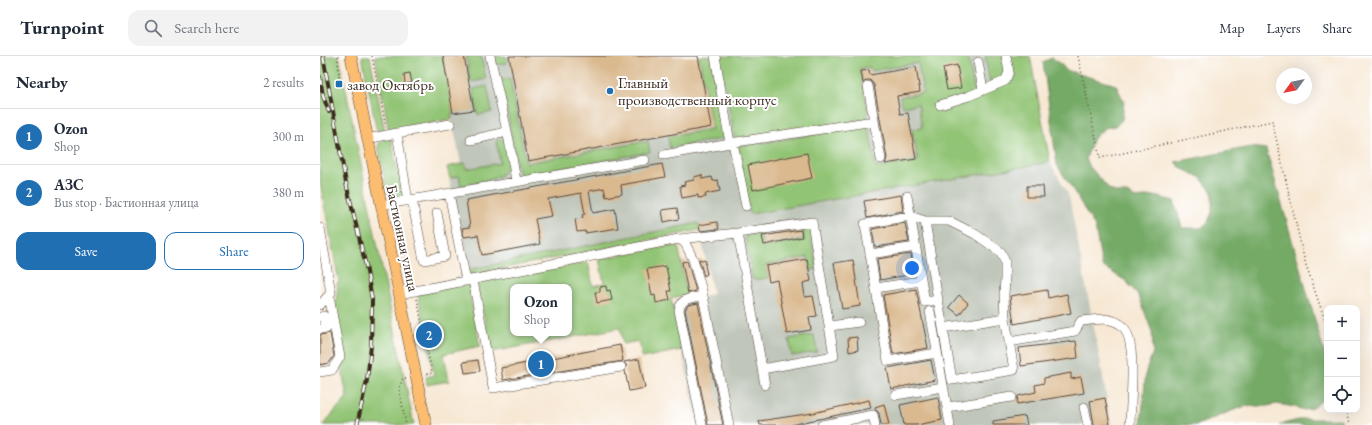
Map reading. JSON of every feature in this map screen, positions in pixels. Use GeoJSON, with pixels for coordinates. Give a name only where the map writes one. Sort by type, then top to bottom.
{"type":"FeatureCollection","features":[{"type":"Feature","properties":{"kind":"main road","name":"Бастионная улица"},"geometry":{"type":"LineString","coordinates":[[351,56],[426,425]]}},
{"type":"Feature","properties":{"kind":"lane"},"geometry":{"type":"LineString","coordinates":[[490,56],[516,181]]}},
{"type":"Feature","properties":{"kind":"lane"},"geometry":{"type":"LineString","coordinates":[[715,56],[731,143],[746,206]]}},
{"type":"Feature","properties":{"kind":"lane"},"geometry":{"type":"LineString","coordinates":[[940,105],[1005,81],[1009,72],[1006,56]]}},
{"type":"Feature","properties":{"kind":"lane"},"geometry":{"type":"LineString","coordinates":[[978,62],[983,90]]}},
{"type":"Feature","properties":{"kind":"lane"},"geometry":{"type":"LineString","coordinates":[[868,86],[881,159]]}},
{"type":"Feature","properties":{"kind":"lane"},"geometry":{"type":"LineString","coordinates":[[664,155],[874,121]]}},
{"type":"Feature","properties":{"kind":"lane"},"geometry":{"type":"LineString","coordinates":[[367,139],[450,124]]}},
{"type":"Feature","properties":{"kind":"lane"},"geometry":{"type":"LineString","coordinates":[[471,140],[507,132]]}},
{"type":"Feature","properties":{"kind":"lane"},"geometry":{"type":"LineString","coordinates":[[397,133],[410,200],[424,260],[445,256],[437,213]]}},
{"type":"Feature","properties":{"kind":"lane"},"geometry":{"type":"LineString","coordinates":[[381,205],[645,160]]}},
{"type":"Feature","properties":{"kind":"lane"},"geometry":{"type":"LineString","coordinates":[[449,193],[470,280],[493,388],[621,367]]}},
{"type":"Feature","properties":{"kind":"lane"},"geometry":{"type":"LineString","coordinates":[[907,196],[925,302],[938,300]]}},
{"type":"Feature","properties":{"kind":"lane"},"geometry":{"type":"LineString","coordinates":[[925,221],[952,380],[1014,370],[1005,318],[1005,262],[1000,252],[975,234],[949,221],[925,221],[910,216],[865,224],[888,361],[937,353]]}},
{"type":"Feature","properties":{"kind":"lane"},"geometry":{"type":"LineString","coordinates":[[399,294],[679,239],[738,233],[812,222],[834,356],[762,369]]}},
{"type":"Feature","properties":{"kind":"lane"},"geometry":{"type":"LineString","coordinates":[[320,228],[330,279],[331,293],[320,305]]}},
{"type":"Feature","properties":{"kind":"lane"},"geometry":{"type":"LineString","coordinates":[[738,233],[765,385]]}},
{"type":"Feature","properties":{"kind":"lane"},"geometry":{"type":"LineString","coordinates":[[679,239],[685,243],[693,259],[703,296],[730,425]]}},
{"type":"Feature","properties":{"kind":"lane"},"geometry":{"type":"LineString","coordinates":[[870,254],[916,246]]}},
{"type":"Feature","properties":{"kind":"lane"},"geometry":{"type":"LineString","coordinates":[[876,288],[921,281]]}},
{"type":"Feature","properties":{"kind":"lane"},"geometry":{"type":"LineString","coordinates":[[320,372],[332,370],[340,357],[329,296]]}},
{"type":"Feature","properties":{"kind":"lane"},"geometry":{"type":"LineString","coordinates":[[702,425],[679,310],[681,304],[686,299],[703,296]]}},
{"type":"Feature","properties":{"kind":"lane"},"geometry":{"type":"LineString","coordinates":[[930,311],[950,425]]}},
{"type":"Feature","properties":{"kind":"lane"},"geometry":{"type":"LineString","coordinates":[[320,317],[324,316],[326,328],[320,329]]}},
{"type":"Feature","properties":{"kind":"lane"},"geometry":{"type":"LineString","coordinates":[[943,328],[1005,318]]}},
{"type":"Feature","properties":{"kind":"lane"},"geometry":{"type":"LineString","coordinates":[[1009,342],[1075,330],[1081,321],[1106,318],[1121,324],[1128,334],[1131,347],[1130,425]]}},
{"type":"Feature","properties":{"kind":"lane"},"geometry":{"type":"LineString","coordinates":[[830,326],[859,322]]}},
{"type":"Feature","properties":{"kind":"lane"},"geometry":{"type":"LineString","coordinates":[[896,395],[943,387]]}},
{"type":"Feature","properties":{"kind":"lane"},"geometry":{"type":"LineString","coordinates":[[948,407],[1012,397]]}},
{"type":"Feature","properties":{"kind":"lane"},"geometry":{"type":"LineString","coordinates":[[1084,407],[1088,425]]}},
{"type":"Feature","properties":{"kind":"lane"},"geometry":{"type":"LineString","coordinates":[[822,425],[873,416],[875,425]]}},
{"type":"Feature","properties":{"kind":"path"},"geometry":{"type":"LineString","coordinates":[[339,77],[338,56],[340,56]]}},
{"type":"Feature","properties":{"kind":"path"},"geometry":{"type":"LineString","coordinates":[[372,56],[387,135]]}},
{"type":"Feature","properties":{"kind":"path"},"geometry":{"type":"LineString","coordinates":[[1078,56],[1100,158],[1272,121],[1304,262],[1324,318]]}},
{"type":"Feature","properties":{"kind":"path"},"geometry":{"type":"LineString","coordinates":[[1347,413],[1349,425]]}},
{"type":"Feature","properties":{"kind":"shaded area"},"geometry":{"type":"Polygon","coordinates":[[[443,56],[1030,56],[1050,162],[1069,196],[1111,425],[698,425],[672,305],[713,294],[698,223],[467,270],[447,167],[461,164],[451,114],[453,113],[443,56]]]}},
{"type":"Feature","properties":{"kind":"green space"},"geometry":{"type":"Polygon","coordinates":[[[320,56],[339,56],[414,425],[323,425],[347,397],[341,364],[344,360],[333,302],[337,301],[337,283],[339,282],[320,182],[320,56]]]}},
{"type":"Feature","properties":{"kind":"green space"},"geometry":{"type":"Polygon","coordinates":[[[362,56],[370,56],[385,132],[379,132],[376,128],[362,56]]]}},
{"type":"Feature","properties":{"kind":"green space"},"geometry":{"type":"Polygon","coordinates":[[[375,56],[443,56],[453,113],[451,114],[452,119],[389,131],[375,56]]]}},
{"type":"Feature","properties":{"kind":"green space"},"geometry":{"type":"Polygon","coordinates":[[[466,56],[481,56],[486,79],[471,82],[466,56]]]}},
{"type":"Feature","properties":{"kind":"green space"},"geometry":{"type":"Polygon","coordinates":[[[494,56],[506,56],[507,63],[496,65],[494,56]]]}},
{"type":"Feature","properties":{"kind":"green space"},"geometry":{"type":"Polygon","coordinates":[[[699,56],[711,56],[726,138],[670,148],[668,137],[712,129],[699,56]]]}},
{"type":"Feature","properties":{"kind":"green space"},"geometry":{"type":"Polygon","coordinates":[[[719,56],[968,56],[974,90],[1007,82],[1009,56],[1030,56],[1050,162],[750,214],[737,146],[866,125],[869,129],[876,168],[918,161],[912,129],[922,128],[918,104],[902,107],[900,97],[923,93],[918,63],[871,71],[870,67],[860,68],[868,113],[866,119],[735,139],[719,56]]]}},
{"type":"Feature","properties":{"kind":"green space"},"geometry":{"type":"Polygon","coordinates":[[[985,56],[1004,56],[1006,69],[1002,77],[990,83],[985,56]]]}},
{"type":"Feature","properties":{"kind":"green space"},"geometry":{"type":"Polygon","coordinates":[[[1052,58],[1060,63],[1066,70],[1116,85],[1124,102],[1122,120],[1115,126],[1105,128],[1098,134],[1092,141],[1086,159],[1090,167],[1109,189],[1117,193],[1127,193],[1135,198],[1154,196],[1174,201],[1182,228],[1201,228],[1208,222],[1212,212],[1212,192],[1200,177],[1182,169],[1175,162],[1251,147],[1266,149],[1324,352],[1324,399],[1313,408],[1304,410],[1277,404],[1267,406],[1248,406],[1239,408],[1197,425],[1141,425],[1146,371],[1153,352],[1152,332],[1139,296],[1126,281],[1102,266],[1095,227],[1057,165],[1043,62],[1052,58]]]}},
{"type":"Feature","properties":{"kind":"green space"},"geometry":{"type":"Polygon","coordinates":[[[510,78],[526,163],[648,141],[650,152],[519,176],[505,99],[502,100],[498,80],[510,78]]]}},
{"type":"Feature","properties":{"kind":"green space"},"geometry":{"type":"Polygon","coordinates":[[[487,86],[492,112],[478,115],[473,89],[487,86]]]}},
{"type":"Feature","properties":{"kind":"green space"},"geometry":{"type":"Polygon","coordinates":[[[391,138],[398,174],[402,176],[403,196],[396,198],[390,197],[387,193],[378,145],[383,139],[391,138]]]}},
{"type":"Feature","properties":{"kind":"green space"},"geometry":{"type":"Polygon","coordinates":[[[496,139],[504,140],[508,153],[508,164],[505,171],[492,179],[461,186],[459,176],[450,178],[447,167],[465,163],[466,169],[500,163],[496,139]]]}},
{"type":"Feature","properties":{"kind":"green space"},"geometry":{"type":"Polygon","coordinates":[[[698,223],[700,230],[468,275],[467,270],[698,223]]]}},
{"type":"Feature","properties":{"kind":"green space"},"geometry":{"type":"Polygon","coordinates":[[[809,224],[817,269],[811,270],[808,257],[766,265],[768,278],[753,280],[745,236],[760,233],[763,247],[804,239],[801,226],[809,224]]]}},
{"type":"Feature","properties":{"kind":"green space"},"geometry":{"type":"Polygon","coordinates":[[[678,244],[687,295],[671,298],[681,350],[642,358],[639,341],[623,344],[620,328],[491,352],[477,283],[588,262],[593,286],[604,283],[599,259],[678,244]]]}},
{"type":"Feature","properties":{"kind":"green space"},"geometry":{"type":"Polygon","coordinates":[[[468,284],[480,346],[444,354],[449,381],[427,385],[426,377],[434,375],[418,294],[468,284]]]}},
{"type":"Feature","properties":{"kind":"green space"},"geometry":{"type":"Polygon","coordinates":[[[814,335],[817,352],[792,356],[789,339],[814,335]]]}},
{"type":"Feature","properties":{"kind":"green space"},"geometry":{"type":"Polygon","coordinates":[[[1302,419],[1341,419],[1342,425],[1279,425],[1302,419]]]}},
{"type":"Feature","properties":{"kind":"building"},"geometry":{"type":"Polygon","coordinates":[[[443,56],[464,56],[474,110],[453,113],[443,56]]]}},
{"type":"Feature","properties":{"kind":"building","name":"Главный производственный корпус"},"geometry":{"type":"Polygon","coordinates":[[[509,56],[698,56],[711,127],[528,161],[509,56]]]}},
{"type":"Feature","properties":{"kind":"building"},"geometry":{"type":"Polygon","coordinates":[[[957,65],[961,88],[947,90],[943,68],[957,65]]]}},
{"type":"Feature","properties":{"kind":"building"},"geometry":{"type":"Polygon","coordinates":[[[916,67],[920,92],[897,96],[900,114],[908,113],[916,159],[885,164],[887,158],[874,85],[870,80],[863,83],[861,71],[869,70],[870,75],[916,67]]]}},
{"type":"Feature","properties":{"kind":"building"},"geometry":{"type":"Polygon","coordinates":[[[410,73],[412,83],[405,84],[404,74],[410,73]]]}},
{"type":"Feature","properties":{"kind":"building"},"geometry":{"type":"Polygon","coordinates":[[[807,153],[812,178],[753,190],[748,165],[807,153]]]}},
{"type":"Feature","properties":{"kind":"building"},"geometry":{"type":"Polygon","coordinates":[[[662,164],[665,177],[621,185],[622,194],[606,197],[604,188],[589,191],[593,213],[615,209],[618,228],[585,233],[585,231],[577,232],[575,219],[583,218],[582,215],[585,214],[581,193],[548,199],[552,216],[535,219],[540,244],[482,255],[478,235],[464,237],[462,228],[470,227],[466,200],[662,164]]]}},
{"type":"Feature","properties":{"kind":"building"},"geometry":{"type":"Polygon","coordinates":[[[702,175],[702,179],[712,177],[713,181],[718,180],[720,191],[705,194],[706,197],[698,198],[698,195],[682,198],[680,186],[685,185],[684,182],[694,180],[694,177],[702,175]]]}},
{"type":"Feature","properties":{"kind":"building"},"geometry":{"type":"Polygon","coordinates":[[[1027,186],[1043,186],[1044,197],[1027,197],[1027,186]]]}},
{"type":"Feature","properties":{"kind":"building"},"geometry":{"type":"Polygon","coordinates":[[[901,195],[903,211],[867,218],[864,201],[901,195]]]}},
{"type":"Feature","properties":{"kind":"building"},"geometry":{"type":"Polygon","coordinates":[[[677,208],[679,219],[664,222],[662,210],[677,208]]]}},
{"type":"Feature","properties":{"kind":"building"},"geometry":{"type":"Polygon","coordinates":[[[717,222],[719,229],[700,231],[699,225],[717,222]]]}},
{"type":"Feature","properties":{"kind":"building"},"geometry":{"type":"Polygon","coordinates":[[[905,223],[909,242],[875,247],[872,229],[905,223]]]}},
{"type":"Feature","properties":{"kind":"building"},"geometry":{"type":"Polygon","coordinates":[[[801,230],[802,237],[764,245],[762,236],[801,230]]]}},
{"type":"Feature","properties":{"kind":"building"},"geometry":{"type":"Polygon","coordinates":[[[911,254],[914,274],[880,280],[877,259],[911,254]]]}},
{"type":"Feature","properties":{"kind":"building"},"geometry":{"type":"Polygon","coordinates":[[[699,259],[706,261],[705,265],[707,274],[704,276],[699,259]]]}},
{"type":"Feature","properties":{"kind":"building"},"geometry":{"type":"Polygon","coordinates":[[[807,259],[811,281],[803,283],[805,297],[813,296],[817,316],[809,317],[811,330],[787,334],[777,280],[769,282],[766,266],[807,259]]]}},
{"type":"Feature","properties":{"kind":"building"},"geometry":{"type":"Polygon","coordinates":[[[853,260],[860,306],[842,309],[834,263],[853,260]]]}},
{"type":"Feature","properties":{"kind":"building"},"geometry":{"type":"Polygon","coordinates":[[[687,261],[696,291],[688,293],[682,262],[687,261]]]}},
{"type":"Feature","properties":{"kind":"building"},"geometry":{"type":"Polygon","coordinates":[[[666,266],[671,291],[668,291],[670,300],[656,303],[655,295],[652,296],[647,269],[666,266]]]}},
{"type":"Feature","properties":{"kind":"building"},"geometry":{"type":"Polygon","coordinates":[[[606,286],[607,291],[610,290],[612,300],[597,303],[595,292],[600,292],[600,287],[606,286]]]}},
{"type":"Feature","properties":{"kind":"building"},"geometry":{"type":"Polygon","coordinates":[[[916,289],[928,348],[893,354],[883,295],[916,289]]]}},
{"type":"Feature","properties":{"kind":"building"},"geometry":{"type":"Polygon","coordinates":[[[1047,290],[1048,298],[1067,294],[1071,313],[1014,324],[1010,296],[1047,290]]]}},
{"type":"Feature","properties":{"kind":"building"},"geometry":{"type":"Polygon","coordinates":[[[959,295],[968,303],[959,315],[949,307],[959,295]]]}},
{"type":"Feature","properties":{"kind":"building"},"geometry":{"type":"Polygon","coordinates":[[[698,303],[723,425],[708,425],[685,310],[688,305],[698,303]]]}},
{"type":"Feature","properties":{"kind":"building"},"geometry":{"type":"Polygon","coordinates":[[[330,333],[334,356],[329,363],[320,365],[320,335],[330,333]]]}},
{"type":"Feature","properties":{"kind":"building"},"geometry":{"type":"Polygon","coordinates":[[[857,337],[858,350],[849,352],[848,338],[857,337]]]}},
{"type":"Feature","properties":{"kind":"building"},"geometry":{"type":"Polygon","coordinates":[[[1076,341],[1078,358],[1021,366],[1019,348],[1076,341]]]}},
{"type":"Feature","properties":{"kind":"building"},"geometry":{"type":"Polygon","coordinates":[[[620,345],[623,361],[503,380],[501,368],[620,345]]]}},
{"type":"Feature","properties":{"kind":"building"},"geometry":{"type":"Polygon","coordinates":[[[639,359],[645,388],[629,391],[625,371],[627,366],[624,362],[639,359]]]}},
{"type":"Feature","properties":{"kind":"building"},"geometry":{"type":"Polygon","coordinates":[[[478,360],[480,371],[465,373],[463,362],[478,360]]]}},
{"type":"Feature","properties":{"kind":"building"},"geometry":{"type":"Polygon","coordinates":[[[931,360],[935,380],[891,389],[887,368],[931,360]]]}},
{"type":"Feature","properties":{"kind":"building"},"geometry":{"type":"Polygon","coordinates":[[[1071,373],[1071,379],[1081,377],[1084,393],[1017,404],[1018,396],[1036,392],[1035,385],[1044,383],[1044,378],[1071,373]]]}},
{"type":"Feature","properties":{"kind":"building"},"geometry":{"type":"Polygon","coordinates":[[[938,397],[942,420],[917,425],[904,425],[900,405],[938,397]]]}},
{"type":"Feature","properties":{"kind":"building"},"geometry":{"type":"Polygon","coordinates":[[[1105,398],[1110,425],[1094,425],[1090,401],[1105,398]]]}},
{"type":"Feature","properties":{"kind":"building"},"geometry":{"type":"Polygon","coordinates":[[[869,400],[871,408],[790,425],[760,425],[759,421],[813,413],[869,400]]]}},
{"type":"Feature","properties":{"kind":"building"},"geometry":{"type":"Polygon","coordinates":[[[884,404],[889,425],[881,425],[879,413],[875,409],[875,407],[884,404]]]}},
{"type":"Feature","properties":{"kind":"building"},"geometry":{"type":"Polygon","coordinates":[[[1025,416],[1027,425],[993,425],[993,421],[1025,416]]]}},
{"type":"Feature","properties":{"kind":"railway"},"geometry":{"type":"LineString","coordinates":[[323,56],[346,183],[366,266],[372,300],[371,346],[367,380],[357,425]]}},
{"type":"Feature","properties":{"kind":"railway"},"geometry":{"type":"LineString","coordinates":[[320,77],[323,96],[329,112]]}},
{"type":"Feature","properties":{"kind":"place","name":"завод Октябрь"},"geometry":{"type":"Point","coordinates":[339,84]}},
{"type":"Feature","properties":{"kind":"place","name":"Главный производственный корпус"},"geometry":{"type":"Point","coordinates":[610,91]}},
{"type":"Feature","properties":{"kind":"place","name":"АЗС"},"geometry":{"type":"Point","coordinates":[429,335]}},
{"type":"Feature","properties":{"kind":"place","name":"Ozon"},"geometry":{"type":"Point","coordinates":[541,364]}}]}
